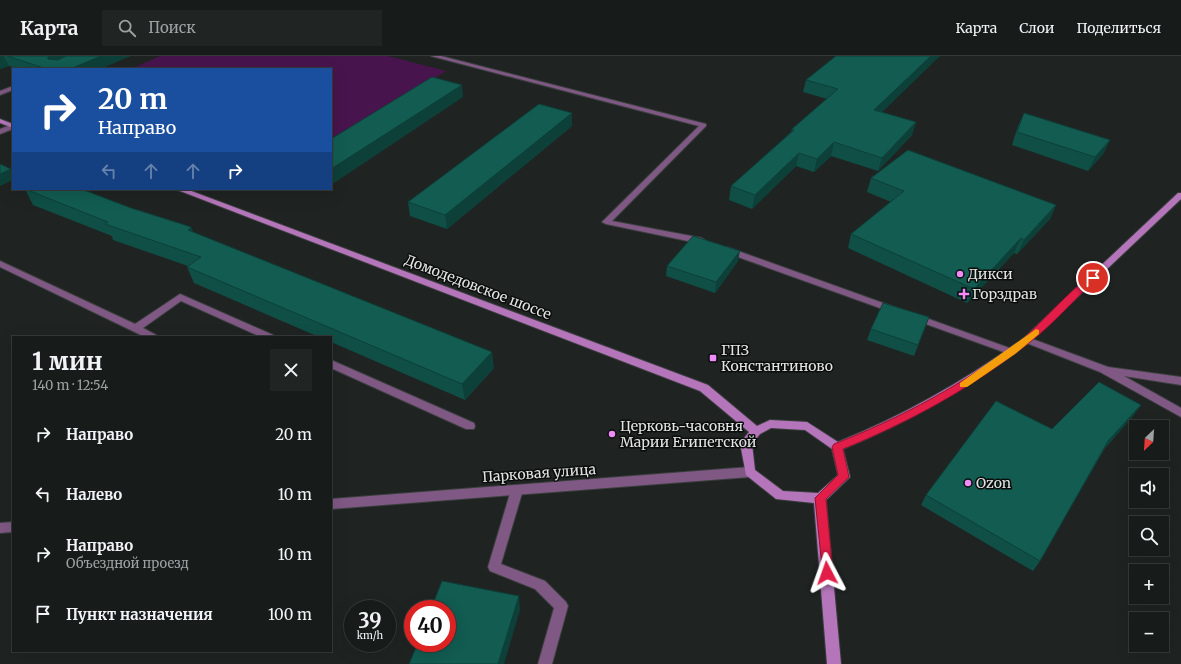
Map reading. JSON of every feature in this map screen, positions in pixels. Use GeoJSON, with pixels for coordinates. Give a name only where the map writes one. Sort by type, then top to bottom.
{"type":"FeatureCollection","features":[{"type":"Feature","properties":{"kind":"street"},"geometry":{"type":"LineString","coordinates":[[434,56],[704,125],[606,222],[706,243]]}},
{"type":"Feature","properties":{"kind":"street"},"geometry":{"type":"LineString","coordinates":[[0,93],[12,88]]}},
{"type":"Feature","properties":{"kind":"street"},"geometry":{"type":"LineString","coordinates":[[0,121],[12,126]]}},
{"type":"Feature","properties":{"kind":"street"},"geometry":{"type":"LineString","coordinates":[[0,132],[12,126]]}},
{"type":"Feature","properties":{"kind":"street","name":"Домодедовское шоссе"},"geometry":{"type":"LineString","coordinates":[[182,190],[704,388],[756,430]]}},
{"type":"Feature","properties":{"kind":"street"},"geometry":{"type":"LineString","coordinates":[[837,447],[884,429],[955,390],[1012,352],[1027,340],[1181,195]]}},
{"type":"Feature","properties":{"kind":"street"},"geometry":{"type":"LineString","coordinates":[[721,248],[1012,352]]}},
{"type":"Feature","properties":{"kind":"street"},"geometry":{"type":"LineString","coordinates":[[0,264],[151,336]]}},
{"type":"Feature","properties":{"kind":"street"},"geometry":{"type":"LineString","coordinates":[[135,329],[180,297],[268,336]]}},
{"type":"Feature","properties":{"kind":"street"},"geometry":{"type":"LineString","coordinates":[[1027,340],[1104,369],[1181,413]]}},
{"type":"Feature","properties":{"kind":"street"},"geometry":{"type":"LineString","coordinates":[[332,364],[470,426]]}},
{"type":"Feature","properties":{"kind":"street"},"geometry":{"type":"LineString","coordinates":[[1104,369],[1181,381]]}},
{"type":"Feature","properties":{"kind":"street"},"geometry":{"type":"LineString","coordinates":[[770,424],[807,426],[837,447],[844,477],[820,498],[780,496],[750,472],[746,443],[756,430],[770,424]]}},
{"type":"Feature","properties":{"kind":"street","name":"Парковая улица"},"geometry":{"type":"LineString","coordinates":[[332,504],[750,472]]}},
{"type":"Feature","properties":{"kind":"street"},"geometry":{"type":"LineString","coordinates":[[517,490],[494,567],[540,585],[561,606],[545,664]]}},
{"type":"Feature","properties":{"kind":"street"},"geometry":{"type":"LineString","coordinates":[[820,498],[834,664]]}},
{"type":"Feature","properties":{"kind":"street"},"geometry":{"type":"LineString","coordinates":[[0,528],[12,528]]}},
{"type":"Feature","properties":{"kind":"shaded area"},"geometry":{"type":"Polygon","coordinates":[[[160,56],[388,56],[446,71],[332,144],[332,68],[133,68],[160,56]]]}},
{"type":"Feature","properties":{"kind":"building"},"geometry":{"type":"Polygon","coordinates":[[[7,56],[51,56],[48,57],[48,59],[58,60],[66,56],[101,56],[72,68],[44,68],[7,56]]]}},
{"type":"Feature","properties":{"kind":"building"},"geometry":{"type":"Polygon","coordinates":[[[836,56],[931,56],[874,110],[916,122],[882,158],[834,142],[817,159],[799,153],[755,195],[731,186],[794,130],[792,129],[838,89],[806,80],[836,56]]]}},
{"type":"Feature","properties":{"kind":"building"},"geometry":{"type":"Polygon","coordinates":[[[432,77],[462,85],[332,168],[332,138],[432,77]]]}},
{"type":"Feature","properties":{"kind":"building"},"geometry":{"type":"Polygon","coordinates":[[[539,104],[572,113],[445,215],[408,202],[539,104]]]}},
{"type":"Feature","properties":{"kind":"building"},"geometry":{"type":"Polygon","coordinates":[[[1024,113],[1110,140],[1095,157],[1017,132],[1024,113]]]}},
{"type":"Feature","properties":{"kind":"building"},"geometry":{"type":"Polygon","coordinates":[[[908,150],[1056,205],[1024,240],[1021,238],[974,289],[851,234],[904,191],[871,178],[908,150]]]}},
{"type":"Feature","properties":{"kind":"building"},"geometry":{"type":"Polygon","coordinates":[[[0,164],[11,169],[0,174],[0,164]]]}},
{"type":"Feature","properties":{"kind":"building"},"geometry":{"type":"Polygon","coordinates":[[[28,190],[84,190],[131,208],[191,227],[188,230],[492,352],[462,384],[187,267],[201,257],[105,224],[108,222],[28,190]]]}},
{"type":"Feature","properties":{"kind":"building"},"geometry":{"type":"Polygon","coordinates":[[[693,236],[740,251],[716,282],[667,266],[693,236]]]}},
{"type":"Feature","properties":{"kind":"building"},"geometry":{"type":"Polygon","coordinates":[[[883,303],[929,317],[918,345],[871,329],[883,303]]]}},
{"type":"Feature","properties":{"kind":"building"},"geometry":{"type":"Polygon","coordinates":[[[1099,382],[1141,405],[1108,441],[1040,561],[926,495],[996,401],[1052,429],[1099,382]]]}},
{"type":"Feature","properties":{"kind":"building"},"geometry":{"type":"Polygon","coordinates":[[[442,581],[519,596],[498,664],[409,664],[414,652],[456,652],[456,600],[435,600],[442,581]]]}},
{"type":"Feature","properties":{"kind":"slow traffic"},"geometry":{"type":"LineString","coordinates":[[964,385],[1012,352],[1036,332]]}},
{"type":"Feature","properties":{"kind":"place","name":"Дикси"},"geometry":{"type":"Point","coordinates":[960,274]}},
{"type":"Feature","properties":{"kind":"place","name":"Горздрав"},"geometry":{"type":"Point","coordinates":[964,294]}},
{"type":"Feature","properties":{"kind":"place","name":"ГПЗ Константиново"},"geometry":{"type":"Point","coordinates":[713,358]}},
{"type":"Feature","properties":{"kind":"place","name":"Церковь-часовня Марии Египетской"},"geometry":{"type":"Point","coordinates":[612,434]}},
{"type":"Feature","properties":{"kind":"place","name":"Ozon"},"geometry":{"type":"Point","coordinates":[968,483]}},
{"type":"Feature","properties":{"kind":"route"},"geometry":{"type":"LineString","coordinates":[[827,573],[820,498],[844,477],[837,447],[884,429],[961,387],[1027,340],[1093,278]]}}]}
